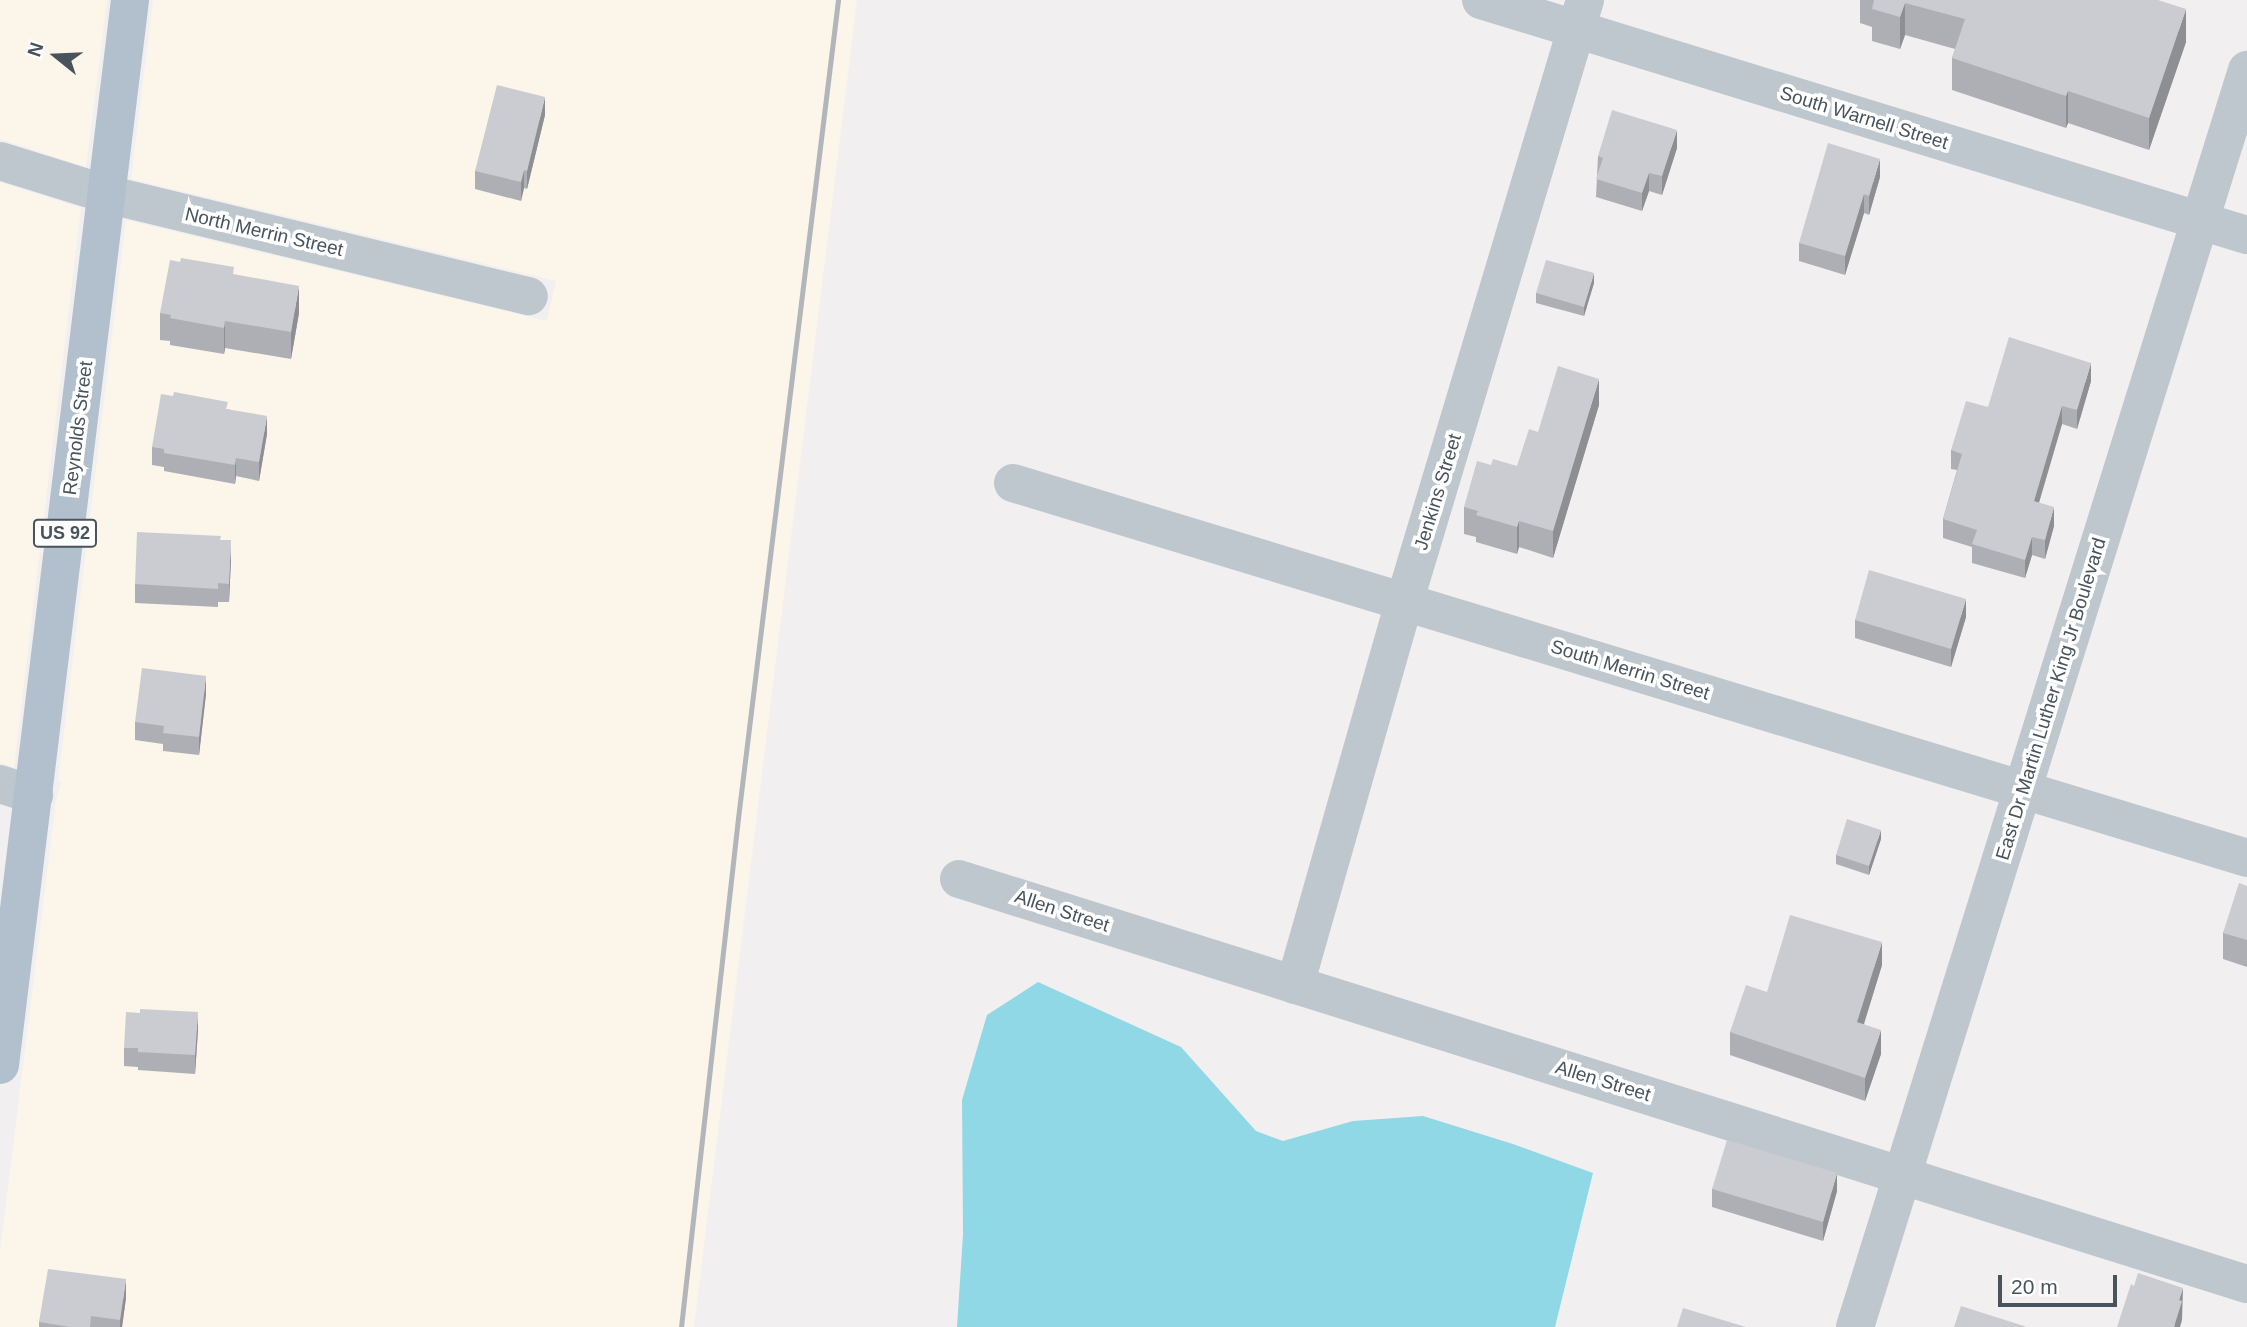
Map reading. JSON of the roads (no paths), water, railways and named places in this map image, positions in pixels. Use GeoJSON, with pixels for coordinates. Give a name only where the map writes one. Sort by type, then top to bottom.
{"type":"FeatureCollection","features":[{"type":"Feature","properties":{"kind":"main road","name":"Reynolds Street"},"geometry":{"type":"LineString","coordinates":[[0,1065],[17,790],[106,194],[130,0]]}},
{"type":"Feature","properties":{"kind":"street","name":"South Warnell Street"},"geometry":{"type":"LineString","coordinates":[[1481,0],[1580,15],[2247,235]]}},
{"type":"Feature","properties":{"kind":"street","name":"Jenkins Street"},"geometry":{"type":"LineString","coordinates":[[1296,985],[1404,603],[1580,15]]}},
{"type":"Feature","properties":{"kind":"street","name":"East Dr Martin Luther King Jr Boulevard"},"geometry":{"type":"LineString","coordinates":[[1855,1327],[2247,70]]}},
{"type":"Feature","properties":{"kind":"street","name":"North Merrin Street"},"geometry":{"type":"LineString","coordinates":[[0,160],[106,194],[530,296]]}},
{"type":"Feature","properties":{"kind":"street","name":"South Merrin Street"},"geometry":{"type":"LineString","coordinates":[[1013,483],[2024,788],[2247,858]]}},
{"type":"Feature","properties":{"kind":"street","name":"Allen Street"},"geometry":{"type":"LineString","coordinates":[[959,878],[2247,1284]]}},
{"type":"Feature","properties":{"kind":"water"},"geometry":{"type":"Polygon","coordinates":[[[1038,982],[1181,1047],[1256,1131],[1283,1141],[1353,1121],[1423,1116],[1593,1173],[1555,1327],[957,1327],[963,1234],[962,1100],[987,1015],[1038,982]]]}},
{"type":"Feature","properties":{"kind":"railway"},"geometry":{"type":"LineString","coordinates":[[681,1327],[738,818],[838,0]]}}]}
